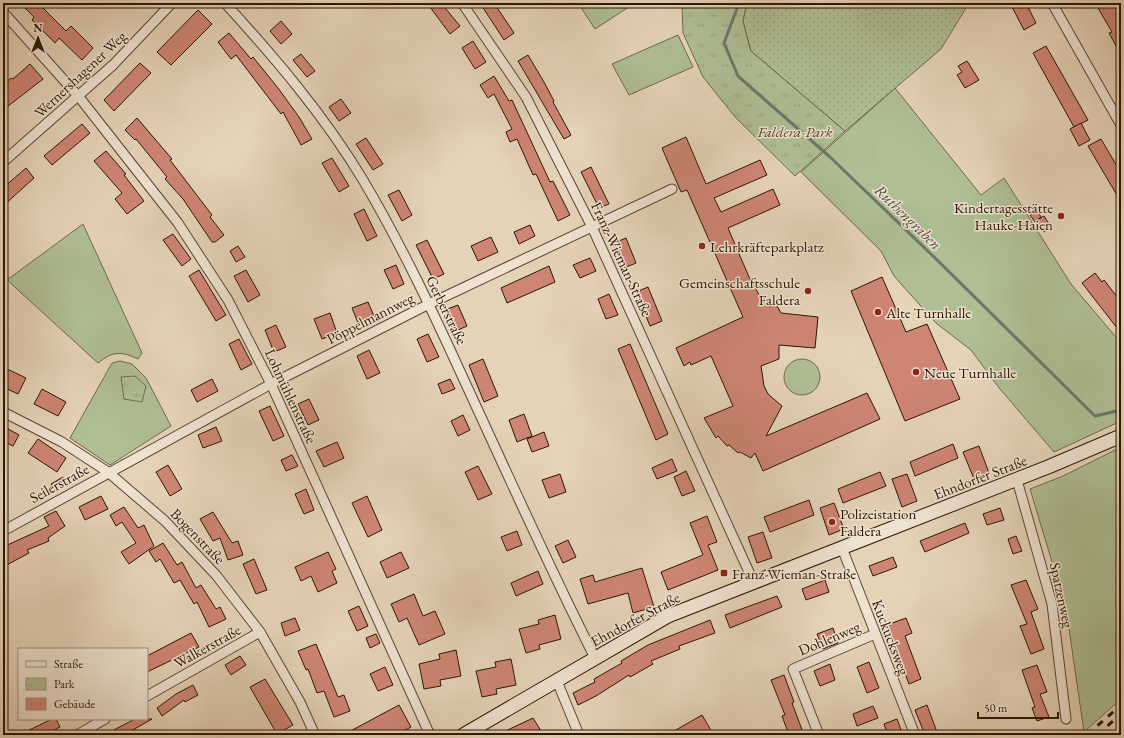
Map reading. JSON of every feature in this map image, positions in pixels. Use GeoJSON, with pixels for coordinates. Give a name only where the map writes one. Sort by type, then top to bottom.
{"type":"FeatureCollection","features":[{"type":"Feature","properties":{"kind":"street","name":"Wernershagener Weg"},"geometry":{"type":"LineString","coordinates":[[3,162],[79,97],[113,65],[172,3]]}},
{"type":"Feature","properties":{"kind":"street","name":"Gerberstraße"},"geometry":{"type":"LineString","coordinates":[[225,3],[277,61],[328,128],[396,237],[429,304],[595,658]]}},
{"type":"Feature","properties":{"kind":"street","name":"Franz-Wieman-Straße"},"geometry":{"type":"LineString","coordinates":[[462,3],[526,97],[592,227],[754,583]]}},
{"type":"Feature","properties":{"kind":"street"},"geometry":{"type":"LineString","coordinates":[[1052,3],[1121,125]]}},
{"type":"Feature","properties":{"kind":"street","name":"Lohmühlenstraße"},"geometry":{"type":"LineString","coordinates":[[3,12],[79,97],[178,223],[228,300],[271,384],[430,735]]}},
{"type":"Feature","properties":{"kind":"street","name":"Pöppelmannweg"},"geometry":{"type":"LineString","coordinates":[[108,472],[271,384],[429,304],[672,189]]}},
{"type":"Feature","properties":{"kind":"street","name":"Bogenstraße"},"geometry":{"type":"LineString","coordinates":[[3,412],[62,442],[108,472],[165,521],[216,575],[260,632],[300,702],[315,735]]}},
{"type":"Feature","properties":{"kind":"street","name":"Ehndorfer Straße"},"geometry":{"type":"LineString","coordinates":[[463,735],[668,616],[1017,480],[1121,436]]}},
{"type":"Feature","properties":{"kind":"street","name":"Seilerstraße"},"geometry":{"type":"LineString","coordinates":[[3,531],[108,472]]}},
{"type":"Feature","properties":{"kind":"street","name":"Spatzenweg"},"geometry":{"type":"LineString","coordinates":[[1017,480],[1052,604],[1066,719]]}},
{"type":"Feature","properties":{"kind":"street","name":"Kuckucksweg"},"geometry":{"type":"LineString","coordinates":[[842,548],[915,735]]}},
{"type":"Feature","properties":{"kind":"street","name":"Walkerstraße"},"geometry":{"type":"LineString","coordinates":[[148,695],[260,632]]}},
{"type":"Feature","properties":{"kind":"street","name":"Dohlenweg"},"geometry":{"type":"LineString","coordinates":[[819,735],[793,668],[875,634]]}},
{"type":"Feature","properties":{"kind":"street"},"geometry":{"type":"LineString","coordinates":[[557,681],[579,735]]}},
{"type":"Feature","properties":{"kind":"street"},"geometry":{"type":"LineString","coordinates":[[77,735],[103,720]]}},
{"type":"Feature","properties":{"kind":"green space"},"geometry":{"type":"Polygon","coordinates":[[[578,3],[635,3],[595,29],[578,3]]]}},
{"type":"Feature","properties":{"kind":"green space","name":"Faldera-Park"},"geometry":{"type":"Polygon","coordinates":[[[682,3],[747,3],[743,21],[751,51],[845,131],[795,176],[736,118],[703,77],[683,33],[682,3]]]}},
{"type":"Feature","properties":{"kind":"green space"},"geometry":{"type":"Polygon","coordinates":[[[747,3],[964,3],[966,8],[941,49],[845,131],[751,51],[743,21],[747,3]]]}},
{"type":"Feature","properties":{"kind":"green space"},"geometry":{"type":"Polygon","coordinates":[[[678,35],[693,67],[629,95],[612,64],[678,35]]]}},
{"type":"Feature","properties":{"kind":"green space"},"geometry":{"type":"Polygon","coordinates":[[[895,88],[981,195],[1004,178],[1071,284],[1121,343],[1121,421],[1054,452],[1000,389],[971,350],[936,323],[894,276],[881,251],[801,172],[895,88]]]}},
{"type":"Feature","properties":{"kind":"green space"},"geometry":{"type":"Polygon","coordinates":[[[83,224],[142,353],[138,359],[122,354],[113,354],[98,363],[7,280],[83,224]]]}},
{"type":"Feature","properties":{"kind":"green space"},"geometry":{"type":"Polygon","coordinates":[[[806,359],[815,364],[819,370],[819,384],[815,390],[806,395],[798,395],[789,390],[785,384],[784,373],[789,364],[795,360],[806,359]]]}},
{"type":"Feature","properties":{"kind":"green space"},"geometry":{"type":"Polygon","coordinates":[[[120,361],[132,364],[146,378],[171,426],[110,465],[70,438],[112,363],[120,361]]]}},
{"type":"Feature","properties":{"kind":"green space"},"geometry":{"type":"Polygon","coordinates":[[[135,376],[146,386],[142,402],[124,399],[121,377],[135,376]]]}},
{"type":"Feature","properties":{"kind":"green space"},"geometry":{"type":"Polygon","coordinates":[[[1121,447],[1121,699],[1084,732],[1066,608],[1030,489],[1063,476],[1121,447]]]}},
{"type":"Feature","properties":{"kind":"building"},"geometry":{"type":"Polygon","coordinates":[[[20,3],[48,3],[43,8],[66,31],[71,26],[93,48],[82,60],[59,38],[55,43],[32,20],[34,17],[20,3]]]}},
{"type":"Feature","properties":{"kind":"building"},"geometry":{"type":"Polygon","coordinates":[[[427,3],[441,3],[460,26],[450,34],[427,3]]]}},
{"type":"Feature","properties":{"kind":"building"},"geometry":{"type":"Polygon","coordinates":[[[480,3],[494,3],[514,33],[504,40],[480,3]]]}},
{"type":"Feature","properties":{"kind":"building"},"geometry":{"type":"Polygon","coordinates":[[[1010,3],[1026,3],[1036,23],[1024,30],[1010,3]]]}},
{"type":"Feature","properties":{"kind":"building"},"geometry":{"type":"Polygon","coordinates":[[[1106,3],[1121,3],[1121,55],[1109,33],[1112,32],[1098,8],[1106,3]]]}},
{"type":"Feature","properties":{"kind":"building"},"geometry":{"type":"Polygon","coordinates":[[[198,10],[212,24],[171,65],[157,52],[198,10]]]}},
{"type":"Feature","properties":{"kind":"building"},"geometry":{"type":"Polygon","coordinates":[[[281,21],[292,34],[281,44],[270,31],[281,21]]]}},
{"type":"Feature","properties":{"kind":"building"},"geometry":{"type":"Polygon","coordinates":[[[229,33],[251,59],[253,57],[278,88],[299,117],[312,139],[301,145],[283,112],[281,114],[236,55],[231,59],[218,42],[229,33]]]}},
{"type":"Feature","properties":{"kind":"building"},"geometry":{"type":"Polygon","coordinates":[[[473,41],[486,62],[475,69],[462,48],[473,41]]]}},
{"type":"Feature","properties":{"kind":"building"},"geometry":{"type":"Polygon","coordinates":[[[1046,46],[1088,120],[1074,127],[1033,53],[1046,46]]]}},
{"type":"Feature","properties":{"kind":"building"},"geometry":{"type":"Polygon","coordinates":[[[301,54],[315,71],[307,77],[293,60],[301,54]]]}},
{"type":"Feature","properties":{"kind":"building"},"geometry":{"type":"Polygon","coordinates":[[[528,55],[544,82],[571,135],[564,139],[518,61],[528,55]]]}},
{"type":"Feature","properties":{"kind":"building"},"geometry":{"type":"Polygon","coordinates":[[[967,61],[979,80],[965,88],[957,75],[962,72],[958,66],[967,61]]]}},
{"type":"Feature","properties":{"kind":"building"},"geometry":{"type":"Polygon","coordinates":[[[140,63],[151,73],[114,111],[104,100],[140,63]]]}},
{"type":"Feature","properties":{"kind":"building"},"geometry":{"type":"Polygon","coordinates":[[[30,64],[43,79],[3,110],[3,85],[11,78],[13,79],[30,64]]]}},
{"type":"Feature","properties":{"kind":"building"},"geometry":{"type":"Polygon","coordinates":[[[494,76],[509,101],[512,100],[550,182],[553,181],[570,215],[558,221],[536,174],[533,175],[517,139],[510,142],[506,132],[512,129],[494,94],[488,98],[480,85],[494,76]]]}},
{"type":"Feature","properties":{"kind":"building"},"geometry":{"type":"Polygon","coordinates":[[[341,99],[351,113],[339,121],[329,107],[341,99]]]}},
{"type":"Feature","properties":{"kind":"building"},"geometry":{"type":"Polygon","coordinates":[[[137,118],[172,159],[170,160],[212,215],[210,217],[224,235],[215,242],[212,242],[183,199],[165,179],[167,177],[136,139],[135,140],[125,130],[137,118]]]}},
{"type":"Feature","properties":{"kind":"building"},"geometry":{"type":"Polygon","coordinates":[[[1081,123],[1090,140],[1079,146],[1070,129],[1081,123]]]}},
{"type":"Feature","properties":{"kind":"building"},"geometry":{"type":"Polygon","coordinates":[[[82,124],[90,133],[52,165],[44,156],[82,124]]]}},
{"type":"Feature","properties":{"kind":"building"},"geometry":{"type":"Polygon","coordinates":[[[686,137],[706,184],[760,160],[767,175],[714,198],[721,212],[773,189],[780,205],[728,228],[749,277],[762,300],[765,298],[770,307],[776,304],[781,313],[818,317],[815,348],[779,345],[779,359],[761,366],[764,386],[768,394],[782,406],[766,436],[867,393],[880,419],[763,471],[755,453],[751,458],[740,452],[738,453],[729,445],[727,446],[718,436],[716,438],[704,418],[733,406],[711,356],[691,365],[690,362],[684,366],[676,348],[743,317],[687,190],[681,192],[662,148],[686,137]]]}},
{"type":"Feature","properties":{"kind":"building"},"geometry":{"type":"Polygon","coordinates":[[[366,138],[383,164],[373,170],[356,144],[366,138]]]}},
{"type":"Feature","properties":{"kind":"building"},"geometry":{"type":"Polygon","coordinates":[[[1101,139],[1121,173],[1121,202],[1088,146],[1101,139]]]}},
{"type":"Feature","properties":{"kind":"building"},"geometry":{"type":"Polygon","coordinates":[[[106,151],[126,174],[124,175],[144,201],[127,214],[115,199],[122,193],[94,161],[106,151]]]}},
{"type":"Feature","properties":{"kind":"building"},"geometry":{"type":"Polygon","coordinates":[[[332,158],[349,186],[339,192],[322,163],[332,158]]]}},
{"type":"Feature","properties":{"kind":"building"},"geometry":{"type":"Polygon","coordinates":[[[591,167],[609,204],[599,208],[581,172],[591,167]]]}},
{"type":"Feature","properties":{"kind":"building"},"geometry":{"type":"Polygon","coordinates":[[[26,168],[34,178],[3,206],[3,188],[26,168]]]}},
{"type":"Feature","properties":{"kind":"building"},"geometry":{"type":"Polygon","coordinates":[[[399,190],[412,215],[402,221],[388,195],[399,190]]]}},
{"type":"Feature","properties":{"kind":"building"},"geometry":{"type":"Polygon","coordinates":[[[364,209],[377,236],[367,241],[354,214],[364,209]]]}},
{"type":"Feature","properties":{"kind":"building"},"geometry":{"type":"Polygon","coordinates":[[[1037,210],[1041,217],[1035,222],[1030,215],[1037,210]]]}},
{"type":"Feature","properties":{"kind":"building"},"geometry":{"type":"Polygon","coordinates":[[[1044,216],[1051,227],[1044,232],[1037,220],[1044,216]]]}},
{"type":"Feature","properties":{"kind":"building"},"geometry":{"type":"Polygon","coordinates":[[[530,225],[535,236],[519,244],[514,232],[530,225]]]}},
{"type":"Feature","properties":{"kind":"building"},"geometry":{"type":"Polygon","coordinates":[[[173,234],[191,259],[182,266],[163,240],[173,234]]]}},
{"type":"Feature","properties":{"kind":"building"},"geometry":{"type":"Polygon","coordinates":[[[491,237],[498,252],[478,261],[471,246],[491,237]]]}},
{"type":"Feature","properties":{"kind":"building"},"geometry":{"type":"Polygon","coordinates":[[[626,238],[636,263],[624,268],[614,243],[626,238]]]}},
{"type":"Feature","properties":{"kind":"building"},"geometry":{"type":"Polygon","coordinates":[[[427,240],[444,274],[433,279],[416,245],[427,240]]]}},
{"type":"Feature","properties":{"kind":"building"},"geometry":{"type":"Polygon","coordinates":[[[238,246],[245,257],[236,262],[230,251],[238,246]]]}},
{"type":"Feature","properties":{"kind":"building"},"geometry":{"type":"Polygon","coordinates":[[[590,258],[596,271],[580,278],[573,265],[590,258]]]}},
{"type":"Feature","properties":{"kind":"building"},"geometry":{"type":"Polygon","coordinates":[[[396,265],[404,284],[393,289],[384,270],[396,265]]]}},
{"type":"Feature","properties":{"kind":"building"},"geometry":{"type":"Polygon","coordinates":[[[549,266],[555,282],[507,303],[501,288],[549,266]]]}},
{"type":"Feature","properties":{"kind":"building"},"geometry":{"type":"Polygon","coordinates":[[[199,270],[226,315],[216,321],[189,276],[199,270]]]}},
{"type":"Feature","properties":{"kind":"building"},"geometry":{"type":"Polygon","coordinates":[[[246,270],[260,295],[248,302],[234,276],[246,270]]]}},
{"type":"Feature","properties":{"kind":"building"},"geometry":{"type":"Polygon","coordinates":[[[1095,273],[1102,282],[1104,280],[1121,302],[1121,333],[1082,283],[1095,273]]]}},
{"type":"Feature","properties":{"kind":"building","name":"Neue Turnhalle"},"geometry":{"type":"Polygon","coordinates":[[[882,277],[906,332],[927,324],[960,399],[905,421],[851,291],[882,277]]]}},
{"type":"Feature","properties":{"kind":"building"},"geometry":{"type":"Polygon","coordinates":[[[648,287],[662,321],[650,326],[636,292],[648,287]]]}},
{"type":"Feature","properties":{"kind":"building"},"geometry":{"type":"Polygon","coordinates":[[[609,294],[618,315],[606,319],[598,299],[609,294]]]}},
{"type":"Feature","properties":{"kind":"building"},"geometry":{"type":"Polygon","coordinates":[[[368,302],[374,316],[358,323],[352,308],[368,302]]]}},
{"type":"Feature","properties":{"kind":"building"},"geometry":{"type":"Polygon","coordinates":[[[458,305],[467,326],[454,332],[445,310],[458,305]]]}},
{"type":"Feature","properties":{"kind":"building"},"geometry":{"type":"Polygon","coordinates":[[[330,313],[337,333],[322,339],[314,319],[330,313]]]}},
{"type":"Feature","properties":{"kind":"building"},"geometry":{"type":"Polygon","coordinates":[[[276,325],[286,347],[274,352],[265,330],[276,325]]]}},
{"type":"Feature","properties":{"kind":"building"},"geometry":{"type":"Polygon","coordinates":[[[428,334],[439,357],[427,362],[417,339],[428,334]]]}},
{"type":"Feature","properties":{"kind":"building"},"geometry":{"type":"Polygon","coordinates":[[[239,339],[252,364],[241,370],[229,344],[239,339]]]}},
{"type":"Feature","properties":{"kind":"building"},"geometry":{"type":"Polygon","coordinates":[[[630,344],[668,434],[656,440],[618,349],[630,344]]]}},
{"type":"Feature","properties":{"kind":"building"},"geometry":{"type":"Polygon","coordinates":[[[369,350],[380,373],[367,379],[357,356],[369,350]]]}},
{"type":"Feature","properties":{"kind":"building"},"geometry":{"type":"Polygon","coordinates":[[[483,359],[498,396],[484,402],[469,365],[483,359]]]}},
{"type":"Feature","properties":{"kind":"building"},"geometry":{"type":"Polygon","coordinates":[[[3,367],[26,378],[18,394],[3,387],[3,367]]]}},
{"type":"Feature","properties":{"kind":"building"},"geometry":{"type":"Polygon","coordinates":[[[212,379],[218,391],[197,402],[191,390],[212,379]]]}},
{"type":"Feature","properties":{"kind":"building"},"geometry":{"type":"Polygon","coordinates":[[[450,379],[455,389],[442,394],[438,384],[450,379]]]}},
{"type":"Feature","properties":{"kind":"building"},"geometry":{"type":"Polygon","coordinates":[[[42,389],[66,402],[58,416],[34,404],[42,389]]]}},
{"type":"Feature","properties":{"kind":"building"},"geometry":{"type":"Polygon","coordinates":[[[309,399],[319,420],[308,425],[298,404],[309,399]]]}},
{"type":"Feature","properties":{"kind":"building"},"geometry":{"type":"Polygon","coordinates":[[[270,406],[284,436],[273,441],[259,411],[270,406]]]}},
{"type":"Feature","properties":{"kind":"building"},"geometry":{"type":"Polygon","coordinates":[[[524,414],[532,436],[517,442],[509,420],[524,414]]]}},
{"type":"Feature","properties":{"kind":"building"},"geometry":{"type":"Polygon","coordinates":[[[463,415],[470,430],[458,436],[451,421],[463,415]]]}},
{"type":"Feature","properties":{"kind":"building"},"geometry":{"type":"Polygon","coordinates":[[[3,426],[19,435],[13,446],[3,441],[3,426]]]}},
{"type":"Feature","properties":{"kind":"building"},"geometry":{"type":"Polygon","coordinates":[[[216,427],[222,441],[203,448],[198,435],[216,427]]]}},
{"type":"Feature","properties":{"kind":"building"},"geometry":{"type":"Polygon","coordinates":[[[544,432],[549,446],[532,452],[527,439],[544,432]]]}},
{"type":"Feature","properties":{"kind":"building"},"geometry":{"type":"Polygon","coordinates":[[[38,439],[66,458],[57,472],[28,453],[38,439]]]}},
{"type":"Feature","properties":{"kind":"building"},"geometry":{"type":"Polygon","coordinates":[[[337,442],[344,458],[324,467],[316,451],[337,442]]]}},
{"type":"Feature","properties":{"kind":"building"},"geometry":{"type":"Polygon","coordinates":[[[953,444],[958,458],[915,476],[910,462],[953,444]]]}},
{"type":"Feature","properties":{"kind":"building"},"geometry":{"type":"Polygon","coordinates":[[[979,446],[989,473],[974,479],[963,452],[979,446]]]}},
{"type":"Feature","properties":{"kind":"building"},"geometry":{"type":"Polygon","coordinates":[[[292,455],[298,466],[286,471],[281,460],[292,455]]]}},
{"type":"Feature","properties":{"kind":"building"},"geometry":{"type":"Polygon","coordinates":[[[672,459],[677,471],[657,479],[652,468],[672,459]]]}},
{"type":"Feature","properties":{"kind":"building"},"geometry":{"type":"Polygon","coordinates":[[[168,465],[182,489],[170,496],[156,472],[168,465]]]}},
{"type":"Feature","properties":{"kind":"building"},"geometry":{"type":"Polygon","coordinates":[[[478,466],[492,494],[478,500],[465,472],[478,466]]]}},
{"type":"Feature","properties":{"kind":"building"},"geometry":{"type":"Polygon","coordinates":[[[686,471],[695,491],[682,496],[674,477],[686,471]]]}},
{"type":"Feature","properties":{"kind":"building"},"geometry":{"type":"Polygon","coordinates":[[[880,472],[886,486],[843,503],[838,489],[880,472]]]}},
{"type":"Feature","properties":{"kind":"building"},"geometry":{"type":"Polygon","coordinates":[[[560,474],[566,492],[549,498],[542,480],[560,474]]]}},
{"type":"Feature","properties":{"kind":"building"},"geometry":{"type":"Polygon","coordinates":[[[907,474],[917,501],[902,507],[892,479],[907,474]]]}},
{"type":"Feature","properties":{"kind":"building"},"geometry":{"type":"Polygon","coordinates":[[[63,477],[67,484],[55,491],[51,484],[63,477]]]}},
{"type":"Feature","properties":{"kind":"building"},"geometry":{"type":"Polygon","coordinates":[[[306,489],[314,510],[304,514],[295,494],[306,489]]]}},
{"type":"Feature","properties":{"kind":"building"},"geometry":{"type":"Polygon","coordinates":[[[101,496],[108,509],[85,520],[79,507],[101,496]]]}},
{"type":"Feature","properties":{"kind":"building"},"geometry":{"type":"Polygon","coordinates":[[[367,496],[382,530],[368,537],[352,503],[367,496]]]}},
{"type":"Feature","properties":{"kind":"building"},"geometry":{"type":"Polygon","coordinates":[[[809,500],[814,515],[770,532],[764,517],[809,500]]]}},
{"type":"Feature","properties":{"kind":"building"},"geometry":{"type":"Polygon","coordinates":[[[834,503],[844,529],[829,535],[820,508],[834,503]]]}},
{"type":"Feature","properties":{"kind":"building"},"geometry":{"type":"Polygon","coordinates":[[[124,507],[138,528],[144,525],[154,546],[129,564],[121,552],[136,543],[122,522],[116,526],[110,515],[124,507]]]}},
{"type":"Feature","properties":{"kind":"building"},"geometry":{"type":"Polygon","coordinates":[[[1000,508],[1004,520],[987,525],[983,514],[1000,508]]]}},
{"type":"Feature","properties":{"kind":"building"},"geometry":{"type":"Polygon","coordinates":[[[56,511],[65,526],[48,538],[49,541],[27,550],[29,553],[3,567],[3,547],[49,526],[44,517],[56,511]]]}},
{"type":"Feature","properties":{"kind":"building"},"geometry":{"type":"Polygon","coordinates":[[[213,512],[232,543],[238,541],[243,555],[228,560],[220,538],[213,541],[200,519],[213,512]]]}},
{"type":"Feature","properties":{"kind":"building"},"geometry":{"type":"Polygon","coordinates":[[[707,516],[717,542],[708,545],[718,570],[668,590],[661,572],[703,555],[690,523],[707,516]]]}},
{"type":"Feature","properties":{"kind":"building"},"geometry":{"type":"Polygon","coordinates":[[[965,523],[969,533],[925,552],[920,541],[965,523]]]}},
{"type":"Feature","properties":{"kind":"building"},"geometry":{"type":"Polygon","coordinates":[[[517,531],[522,545],[507,551],[501,537],[517,531]]]}},
{"type":"Feature","properties":{"kind":"building"},"geometry":{"type":"Polygon","coordinates":[[[763,532],[772,558],[757,563],[748,537],[763,532]]]}},
{"type":"Feature","properties":{"kind":"building"},"geometry":{"type":"Polygon","coordinates":[[[1016,536],[1022,551],[1013,554],[1008,539],[1016,536]]]}},
{"type":"Feature","properties":{"kind":"building"},"geometry":{"type":"Polygon","coordinates":[[[568,540],[576,557],[563,563],[555,546],[568,540]]]}},
{"type":"Feature","properties":{"kind":"building"},"geometry":{"type":"Polygon","coordinates":[[[163,543],[177,565],[182,562],[196,588],[201,585],[216,609],[220,607],[226,619],[209,627],[197,602],[194,604],[180,580],[174,583],[160,559],[156,562],[149,551],[163,543]]]}},
{"type":"Feature","properties":{"kind":"building"},"geometry":{"type":"Polygon","coordinates":[[[328,552],[336,569],[332,571],[337,583],[318,592],[311,576],[301,581],[295,567],[328,552]]]}},
{"type":"Feature","properties":{"kind":"building"},"geometry":{"type":"Polygon","coordinates":[[[401,552],[409,568],[387,578],[380,562],[401,552]]]}},
{"type":"Feature","properties":{"kind":"building"},"geometry":{"type":"Polygon","coordinates":[[[893,557],[897,567],[873,576],[869,566],[893,557]]]}},
{"type":"Feature","properties":{"kind":"building"},"geometry":{"type":"Polygon","coordinates":[[[254,559],[267,590],[256,594],[243,564],[254,559]]]}},
{"type":"Feature","properties":{"kind":"building"},"geometry":{"type":"Polygon","coordinates":[[[642,568],[654,607],[633,613],[628,593],[588,604],[580,579],[593,575],[595,582],[642,568]]]}},
{"type":"Feature","properties":{"kind":"building"},"geometry":{"type":"Polygon","coordinates":[[[538,571],[543,584],[516,596],[511,583],[538,571]]]}},
{"type":"Feature","properties":{"kind":"building"},"geometry":{"type":"Polygon","coordinates":[[[825,580],[829,592],[806,600],[802,589],[825,580]]]}},
{"type":"Feature","properties":{"kind":"building"},"geometry":{"type":"Polygon","coordinates":[[[1026,580],[1038,609],[1031,612],[1044,649],[1031,654],[1020,626],[1027,624],[1011,585],[1026,580]]]}},
{"type":"Feature","properties":{"kind":"building"},"geometry":{"type":"Polygon","coordinates":[[[414,594],[423,616],[435,611],[445,634],[419,645],[407,618],[399,622],[391,604],[414,594]]]}},
{"type":"Feature","properties":{"kind":"building"},"geometry":{"type":"Polygon","coordinates":[[[777,596],[782,607],[730,628],[725,615],[777,596]]]}},
{"type":"Feature","properties":{"kind":"building"},"geometry":{"type":"Polygon","coordinates":[[[359,606],[368,626],[357,631],[348,611],[359,606]]]}},
{"type":"Feature","properties":{"kind":"building"},"geometry":{"type":"Polygon","coordinates":[[[555,615],[561,639],[539,645],[540,649],[526,653],[519,629],[539,624],[538,620],[555,615]]]}},
{"type":"Feature","properties":{"kind":"building"},"geometry":{"type":"Polygon","coordinates":[[[295,618],[300,630],[285,636],[281,623],[295,618]]]}},
{"type":"Feature","properties":{"kind":"building"},"geometry":{"type":"Polygon","coordinates":[[[906,618],[912,633],[905,636],[921,679],[909,684],[887,625],[906,618]]]}},
{"type":"Feature","properties":{"kind":"building"},"geometry":{"type":"Polygon","coordinates":[[[710,620],[715,633],[679,646],[680,649],[651,661],[653,664],[630,677],[629,675],[596,696],[578,705],[573,693],[595,682],[594,679],[622,663],[621,661],[648,645],[710,620]]]}},
{"type":"Feature","properties":{"kind":"building"},"geometry":{"type":"Polygon","coordinates":[[[833,628],[838,643],[823,649],[817,634],[833,628]]]}},
{"type":"Feature","properties":{"kind":"building"},"geometry":{"type":"Polygon","coordinates":[[[191,633],[199,647],[148,672],[148,655],[191,633]]]}},
{"type":"Feature","properties":{"kind":"building"},"geometry":{"type":"Polygon","coordinates":[[[376,634],[380,643],[370,648],[366,638],[376,634]]]}},
{"type":"Feature","properties":{"kind":"building"},"geometry":{"type":"Polygon","coordinates":[[[316,644],[338,697],[344,695],[350,711],[334,717],[324,691],[317,693],[308,669],[306,670],[298,651],[316,644]]]}},
{"type":"Feature","properties":{"kind":"building"},"geometry":{"type":"Polygon","coordinates":[[[456,650],[461,676],[440,680],[441,686],[424,689],[419,664],[440,659],[439,654],[456,650]]]}},
{"type":"Feature","properties":{"kind":"building"},"geometry":{"type":"Polygon","coordinates":[[[240,656],[246,665],[231,675],[225,665],[240,656]]]}},
{"type":"Feature","properties":{"kind":"building"},"geometry":{"type":"Polygon","coordinates":[[[511,659],[516,685],[496,689],[497,694],[482,697],[476,671],[496,667],[495,662],[511,659]]]}},
{"type":"Feature","properties":{"kind":"building"},"geometry":{"type":"Polygon","coordinates":[[[869,662],[879,688],[867,693],[857,667],[869,662]]]}},
{"type":"Feature","properties":{"kind":"building"},"geometry":{"type":"Polygon","coordinates":[[[830,664],[835,680],[820,686],[814,671],[830,664]]]}},
{"type":"Feature","properties":{"kind":"building"},"geometry":{"type":"Polygon","coordinates":[[[1037,665],[1047,692],[1040,694],[1049,717],[1037,721],[1032,708],[1035,707],[1022,670],[1037,665]]]}},
{"type":"Feature","properties":{"kind":"building"},"geometry":{"type":"Polygon","coordinates":[[[385,667],[393,685],[378,691],[370,674],[385,667]]]}},
{"type":"Feature","properties":{"kind":"building"},"geometry":{"type":"Polygon","coordinates":[[[784,675],[794,702],[792,703],[804,735],[789,735],[782,716],[785,715],[771,680],[784,675]]]}},
{"type":"Feature","properties":{"kind":"building"},"geometry":{"type":"Polygon","coordinates":[[[265,679],[293,725],[277,734],[250,687],[265,679]]]}},
{"type":"Feature","properties":{"kind":"building"},"geometry":{"type":"Polygon","coordinates":[[[193,685],[198,695],[185,702],[184,700],[162,716],[157,708],[176,694],[193,685]]]}},
{"type":"Feature","properties":{"kind":"building"},"geometry":{"type":"Polygon","coordinates":[[[399,705],[411,727],[396,735],[343,735],[399,705]]]}},
{"type":"Feature","properties":{"kind":"building"},"geometry":{"type":"Polygon","coordinates":[[[927,705],[938,735],[925,735],[915,710],[927,705]]]}},
{"type":"Feature","properties":{"kind":"building"},"geometry":{"type":"Polygon","coordinates":[[[873,706],[878,718],[857,726],[853,714],[873,706]]]}},
{"type":"Feature","properties":{"kind":"building"},"geometry":{"type":"Polygon","coordinates":[[[702,715],[712,732],[706,735],[667,735],[702,715]]]}},
{"type":"Feature","properties":{"kind":"building"},"geometry":{"type":"Polygon","coordinates":[[[533,718],[541,731],[534,735],[497,735],[533,718]]]}},
{"type":"Feature","properties":{"kind":"building"},"geometry":{"type":"Polygon","coordinates":[[[152,719],[124,735],[104,735],[133,720],[152,719]]]}},
{"type":"Feature","properties":{"kind":"building"},"geometry":{"type":"Polygon","coordinates":[[[897,719],[903,735],[888,735],[884,724],[897,719]]]}},
{"type":"Feature","properties":{"kind":"building"},"geometry":{"type":"Polygon","coordinates":[[[50,720],[56,720],[60,727],[44,735],[19,735],[50,720]]]}},
{"type":"Feature","properties":{"kind":"waterway","name":"Ruthengraben"},"geometry":{"type":"LineString","coordinates":[[739,3],[724,43],[738,76],[830,157],[932,255],[1095,416],[1121,410]]}},
{"type":"Feature","properties":{"kind":"railway"},"geometry":{"type":"LineString","coordinates":[[1087,735],[1121,705]]}},
{"type":"Feature","properties":{"kind":"railway"},"geometry":{"type":"LineString","coordinates":[[1097,735],[1121,714]]}},
{"type":"Feature","properties":{"kind":"place","name":"Kindertagesstätte Hauke-Haien"},"geometry":{"type":"Point","coordinates":[1061,216]}},
{"type":"Feature","properties":{"kind":"place","name":"Lehrkräfteparkplatz"},"geometry":{"type":"Point","coordinates":[702,246]}},
{"type":"Feature","properties":{"kind":"place","name":"Gemeinschaftsschule Faldera"},"geometry":{"type":"Point","coordinates":[808,291]}},
{"type":"Feature","properties":{"kind":"place","name":"Alte Turnhalle"},"geometry":{"type":"Point","coordinates":[878,312]}},
{"type":"Feature","properties":{"kind":"place","name":"Neue Turnhalle"},"geometry":{"type":"Point","coordinates":[916,372]}},
{"type":"Feature","properties":{"kind":"place","name":"Polizeistation Faldera"},"geometry":{"type":"Point","coordinates":[832,522]}},
{"type":"Feature","properties":{"kind":"place","name":"Franz-Wieman-Straße"},"geometry":{"type":"Point","coordinates":[724,573]}}]}
